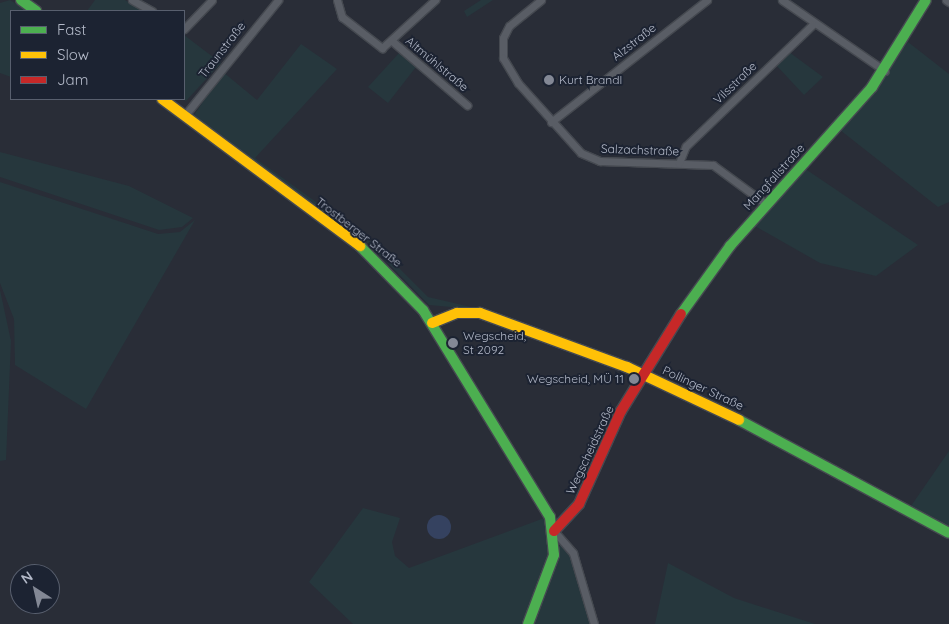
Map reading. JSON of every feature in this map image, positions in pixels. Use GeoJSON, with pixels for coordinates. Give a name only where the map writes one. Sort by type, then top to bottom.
{"type":"FeatureCollection","features":[{"type":"Feature","properties":{"kind":"street"},"geometry":{"type":"LineString","coordinates":[[21,0],[35,10]]}},
{"type":"Feature","properties":{"kind":"street"},"geometry":{"type":"LineString","coordinates":[[132,0],[150,10]]}},
{"type":"Feature","properties":{"kind":"street"},"geometry":{"type":"LineString","coordinates":[[185,28],[212,0]]}},
{"type":"Feature","properties":{"kind":"street","name":"Traunstraße"},"geometry":{"type":"LineString","coordinates":[[185,115],[278,0]]}},
{"type":"Feature","properties":{"kind":"street","name":"Altmühlstraße"},"geometry":{"type":"LineString","coordinates":[[337,0],[341,15],[369,42],[382,48],[392,41],[435,0]]}},
{"type":"Feature","properties":{"kind":"street","name":"Salzachstraße"},"geometry":{"type":"LineString","coordinates":[[541,0],[509,26],[502,52],[506,66],[551,122],[590,159],[679,163],[717,167],[766,204]]}},
{"type":"Feature","properties":{"kind":"street","name":"Alzstraße"},"geometry":{"type":"LineString","coordinates":[[551,122],[707,0]]}},
{"type":"Feature","properties":{"kind":"street"},"geometry":{"type":"LineString","coordinates":[[782,0],[814,24],[885,71]]}},
{"type":"Feature","properties":{"kind":"street","name":"Mangfallstraße"},"geometry":{"type":"LineString","coordinates":[[644,374],[711,270],[766,204],[885,71],[926,0]]}},
{"type":"Feature","properties":{"kind":"street","name":"Vilsstraße"},"geometry":{"type":"LineString","coordinates":[[679,163],[686,146],[814,24]]}},
{"type":"Feature","properties":{"kind":"street","name":"Altmühlstraße"},"geometry":{"type":"LineString","coordinates":[[392,41],[467,105]]}},
{"type":"Feature","properties":{"kind":"street","name":"Trostberger Straße"},"geometry":{"type":"LineString","coordinates":[[163,100],[374,257],[432,323],[544,502],[554,531],[573,553],[594,624]]}},
{"type":"Feature","properties":{"kind":"street","name":"Pollinger Straße"},"geometry":{"type":"LineString","coordinates":[[432,323],[456,313],[480,313],[644,374],[785,441],[949,533]]}},
{"type":"Feature","properties":{"kind":"street","name":"Wegscheidstraße"},"geometry":{"type":"LineString","coordinates":[[554,531],[579,504],[616,420],[644,374]]}},
{"type":"Feature","properties":{"kind":"street","name":"Trostberger Straße"},"geometry":{"type":"LineString","coordinates":[[528,624],[551,566],[554,531]]}},
{"type":"Feature","properties":{"kind":"shaded area"},"geometry":{"type":"Polygon","coordinates":[[[10,0],[25,10],[10,10],[10,77],[0,73],[0,3],[10,0]]]}},
{"type":"Feature","properties":{"kind":"shaded area"},"geometry":{"type":"Polygon","coordinates":[[[95,0],[125,0],[142,10],[88,10],[95,0]]]}},
{"type":"Feature","properties":{"kind":"shaded area"},"geometry":{"type":"Polygon","coordinates":[[[481,0],[493,0],[467,17],[464,11],[481,0]]]}},
{"type":"Feature","properties":{"kind":"shaded area"},"geometry":{"type":"Polygon","coordinates":[[[185,36],[221,63],[186,101],[184,100],[185,36]]]}},
{"type":"Feature","properties":{"kind":"shaded area"},"geometry":{"type":"Polygon","coordinates":[[[908,42],[949,74],[949,202],[938,207],[840,130],[908,42]]]}},
{"type":"Feature","properties":{"kind":"shaded area"},"geometry":{"type":"Polygon","coordinates":[[[301,44],[337,69],[255,158],[377,246],[428,297],[484,310],[429,305],[371,246],[194,115],[223,72],[257,100],[301,44]]]}},
{"type":"Feature","properties":{"kind":"shaded area"},"geometry":{"type":"Polygon","coordinates":[[[789,52],[823,77],[804,95],[775,64],[789,52]]]}},
{"type":"Feature","properties":{"kind":"shaded area"},"geometry":{"type":"Polygon","coordinates":[[[399,53],[416,67],[388,103],[368,87],[399,53]]]}},
{"type":"Feature","properties":{"kind":"shaded area"},"geometry":{"type":"Polygon","coordinates":[[[0,152],[129,186],[193,218],[182,227],[159,230],[0,177],[0,152]]]}},
{"type":"Feature","properties":{"kind":"shaded area"},"geometry":{"type":"Polygon","coordinates":[[[804,168],[918,245],[876,276],[820,263],[753,225],[804,168]]]}},
{"type":"Feature","properties":{"kind":"shaded area"},"geometry":{"type":"Polygon","coordinates":[[[0,182],[158,234],[180,232],[195,220],[86,409],[15,365],[14,319],[0,283],[0,182]]]}},
{"type":"Feature","properties":{"kind":"shaded area"},"geometry":{"type":"Polygon","coordinates":[[[0,290],[11,341],[6,460],[0,461],[0,290]]]}},
{"type":"Feature","properties":{"kind":"shaded area"},"geometry":{"type":"Polygon","coordinates":[[[949,451],[949,527],[911,506],[949,451]]]}},
{"type":"Feature","properties":{"kind":"shaded area"},"geometry":{"type":"Polygon","coordinates":[[[363,508],[400,518],[392,542],[395,556],[409,568],[547,517],[548,561],[524,624],[353,624],[309,582],[363,508]]]}},
{"type":"Feature","properties":{"kind":"shaded area"},"geometry":{"type":"Polygon","coordinates":[[[561,542],[567,545],[592,624],[532,624],[561,542]]]}},
{"type":"Feature","properties":{"kind":"shaded area"},"geometry":{"type":"Polygon","coordinates":[[[668,563],[734,598],[815,624],[655,624],[668,563]]]}},
{"type":"Feature","properties":{"kind":"water"},"geometry":{"type":"Polygon","coordinates":[[[439,515],[444,516],[450,522],[450,532],[444,538],[439,539],[434,538],[428,532],[427,527],[428,522],[434,516],[439,515]]]}},
{"type":"Feature","properties":{"kind":"traffic: fast"},"geometry":{"type":"LineString","coordinates":[[21,0],[35,10]]}},
{"type":"Feature","properties":{"kind":"traffic: fast"},"geometry":{"type":"LineString","coordinates":[[681,314],[730,246],[872,87],[926,0]]}},
{"type":"Feature","properties":{"kind":"traffic: fast"},"geometry":{"type":"LineString","coordinates":[[360,246],[423,310],[550,517],[554,555],[528,624]]}},
{"type":"Feature","properties":{"kind":"traffic: fast"},"geometry":{"type":"LineString","coordinates":[[739,420],[949,533]]}},
{"type":"Feature","properties":{"kind":"traffic: slow"},"geometry":{"type":"LineString","coordinates":[[163,100],[360,246]]}},
{"type":"Feature","properties":{"kind":"traffic: slow"},"geometry":{"type":"LineString","coordinates":[[432,323],[457,313],[480,313],[627,367],[739,420]]}},
{"type":"Feature","properties":{"kind":"traffic: jam"},"geometry":{"type":"LineString","coordinates":[[554,531],[579,504],[621,411],[681,314]]}},
{"type":"Feature","properties":{"kind":"place","name":"Kurt Brandl"},"geometry":{"type":"Point","coordinates":[549,80]}},
{"type":"Feature","properties":{"kind":"place","name":"Wegscheid, St 2092"},"geometry":{"type":"Point","coordinates":[453,343]}},
{"type":"Feature","properties":{"kind":"place","name":"Wegscheid, MÜ 11"},"geometry":{"type":"Point","coordinates":[634,379]}}]}
